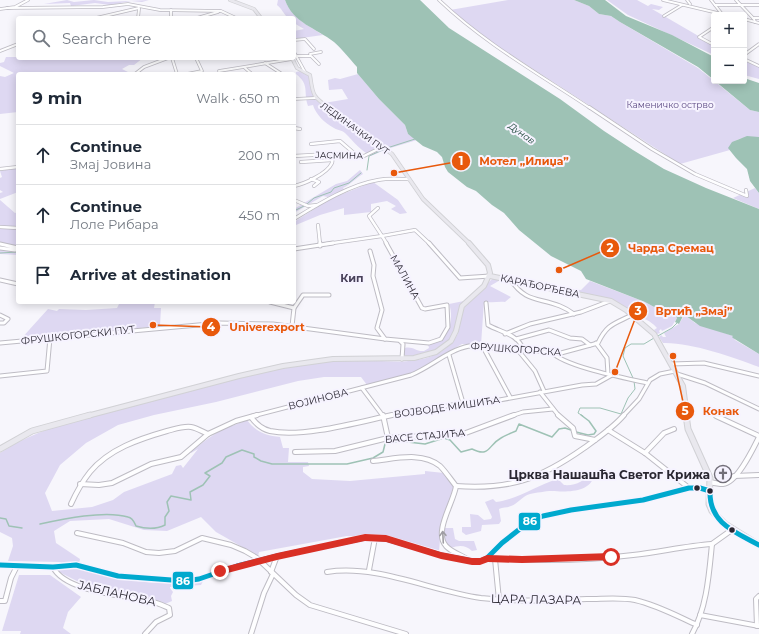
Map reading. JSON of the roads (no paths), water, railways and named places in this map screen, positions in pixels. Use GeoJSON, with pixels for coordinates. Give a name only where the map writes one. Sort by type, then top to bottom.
{"type":"FeatureCollection","features":[{"type":"Feature","properties":{"kind":"main road"},"geometry":{"type":"LineString","coordinates":[[230,0],[254,9],[259,16]]}},
{"type":"Feature","properties":{"kind":"main road","name":"ЛЕДИНАЧКИ ПУТ"},"geometry":{"type":"LineString","coordinates":[[293,60],[296,67],[310,76],[315,98],[395,158],[409,179]]}},
{"type":"Feature","properties":{"kind":"main road","name":"КАРАЂОРЂЕВА"},"geometry":{"type":"LineString","coordinates":[[409,179],[423,199],[480,254],[488,265],[490,276],[610,301],[632,315],[656,337],[671,364]]}},
{"type":"Feature","properties":{"kind":"main road"},"geometry":{"type":"LineString","coordinates":[[0,449],[32,431],[283,366],[333,359],[402,359],[430,355],[448,344],[456,331],[462,306],[484,286],[490,276]]}},
{"type":"Feature","properties":{"kind":"main road"},"geometry":{"type":"LineString","coordinates":[[671,364],[683,386],[688,429],[694,445],[707,470],[710,482],[709,504],[711,509],[718,518],[759,545]]}},
{"type":"Feature","properties":{"kind":"street"},"geometry":{"type":"LineString","coordinates":[[7,8],[28,0]]}},
{"type":"Feature","properties":{"kind":"street"},"geometry":{"type":"LineString","coordinates":[[439,0],[460,20],[492,43],[652,149],[695,174],[747,196],[746,190]]}},
{"type":"Feature","properties":{"kind":"street"},"geometry":{"type":"LineString","coordinates":[[663,0],[713,12]]}},
{"type":"Feature","properties":{"kind":"street"},"geometry":{"type":"LineString","coordinates":[[687,0],[690,4]]}},
{"type":"Feature","properties":{"kind":"street"},"geometry":{"type":"LineString","coordinates":[[711,0],[720,12]]}},
{"type":"Feature","properties":{"kind":"street"},"geometry":{"type":"LineString","coordinates":[[736,0],[755,22]]}},
{"type":"Feature","properties":{"kind":"street"},"geometry":{"type":"LineString","coordinates":[[0,9],[105,7],[122,4],[156,9],[221,11],[232,16]]}},
{"type":"Feature","properties":{"kind":"street"},"geometry":{"type":"LineString","coordinates":[[664,16],[682,5]]}},
{"type":"Feature","properties":{"kind":"street"},"geometry":{"type":"LineString","coordinates":[[715,5],[759,5]]}},
{"type":"Feature","properties":{"kind":"street"},"geometry":{"type":"LineString","coordinates":[[105,16],[142,6]]}},
{"type":"Feature","properties":{"kind":"street"},"geometry":{"type":"LineString","coordinates":[[138,16],[139,8]]}},
{"type":"Feature","properties":{"kind":"street"},"geometry":{"type":"LineString","coordinates":[[171,10],[171,16]]}},
{"type":"Feature","properties":{"kind":"street"},"geometry":{"type":"LineString","coordinates":[[204,16],[221,11]]}},
{"type":"Feature","properties":{"kind":"street"},"geometry":{"type":"LineString","coordinates":[[753,18],[759,18]]}},
{"type":"Feature","properties":{"kind":"street"},"geometry":{"type":"LineString","coordinates":[[747,20],[759,23]]}},
{"type":"Feature","properties":{"kind":"street"},"geometry":{"type":"LineString","coordinates":[[711,29],[699,37],[711,43]]}},
{"type":"Feature","properties":{"kind":"street"},"geometry":{"type":"LineString","coordinates":[[296,40],[305,38],[314,49]]}},
{"type":"Feature","properties":{"kind":"street"},"geometry":{"type":"LineString","coordinates":[[747,53],[759,44]]}},
{"type":"Feature","properties":{"kind":"street"},"geometry":{"type":"LineString","coordinates":[[0,51],[16,45]]}},
{"type":"Feature","properties":{"kind":"street"},"geometry":{"type":"LineString","coordinates":[[305,72],[297,56],[321,52]]}},
{"type":"Feature","properties":{"kind":"street"},"geometry":{"type":"LineString","coordinates":[[306,55],[313,56],[319,64]]}},
{"type":"Feature","properties":{"kind":"street"},"geometry":{"type":"LineString","coordinates":[[138,72],[144,67],[163,60]]}},
{"type":"Feature","properties":{"kind":"street"},"geometry":{"type":"LineString","coordinates":[[173,60],[176,72]]}},
{"type":"Feature","properties":{"kind":"street"},"geometry":{"type":"LineString","coordinates":[[197,60],[202,71],[197,72]]}},
{"type":"Feature","properties":{"kind":"street"},"geometry":{"type":"LineString","coordinates":[[219,71],[245,68],[283,60]]}},
{"type":"Feature","properties":{"kind":"street"},"geometry":{"type":"LineString","coordinates":[[747,60],[759,66]]}},
{"type":"Feature","properties":{"kind":"street"},"geometry":{"type":"LineString","coordinates":[[265,64],[279,72]]}},
{"type":"Feature","properties":{"kind":"street"},"geometry":{"type":"LineString","coordinates":[[245,68],[250,72]]}},
{"type":"Feature","properties":{"kind":"street"},"geometry":{"type":"LineString","coordinates":[[296,99],[315,98]]}},
{"type":"Feature","properties":{"kind":"street"},"geometry":{"type":"LineString","coordinates":[[296,128],[300,129]]}},
{"type":"Feature","properties":{"kind":"street"},"geometry":{"type":"LineString","coordinates":[[311,144],[340,141],[355,154]]}},
{"type":"Feature","properties":{"kind":"street","name":"ЈАСМИНА"},"geometry":{"type":"LineString","coordinates":[[296,156],[332,154],[368,155],[384,149]]}},
{"type":"Feature","properties":{"kind":"street"},"geometry":{"type":"LineString","coordinates":[[296,186],[323,174],[331,165],[332,154]]}},
{"type":"Feature","properties":{"kind":"street"},"geometry":{"type":"LineString","coordinates":[[301,162],[332,160]]}},
{"type":"Feature","properties":{"kind":"street"},"geometry":{"type":"LineString","coordinates":[[0,169],[16,166]]}},
{"type":"Feature","properties":{"kind":"street"},"geometry":{"type":"LineString","coordinates":[[311,179],[320,182],[314,186]]}},
{"type":"Feature","properties":{"kind":"street"},"geometry":{"type":"LineString","coordinates":[[296,219],[329,198],[367,183],[378,180],[409,179]]}},
{"type":"Feature","properties":{"kind":"street"},"geometry":{"type":"LineString","coordinates":[[296,201],[305,205],[318,205]]}},
{"type":"Feature","properties":{"kind":"street","name":"МАЛИНА"},"geometry":{"type":"LineString","coordinates":[[378,208],[369,216],[382,236],[422,308],[426,309],[444,305],[447,306],[448,328],[437,341],[429,343],[407,342]]}},
{"type":"Feature","properties":{"kind":"street"},"geometry":{"type":"LineString","coordinates":[[318,224],[320,246]]}},
{"type":"Feature","properties":{"kind":"street"},"geometry":{"type":"LineString","coordinates":[[0,227],[16,228]]}},
{"type":"Feature","properties":{"kind":"street"},"geometry":{"type":"LineString","coordinates":[[296,249],[415,230],[422,235],[460,278],[490,276]]}},
{"type":"Feature","properties":{"kind":"street"},"geometry":{"type":"LineString","coordinates":[[0,244],[16,248]]}},
{"type":"Feature","properties":{"kind":"street"},"geometry":{"type":"LineString","coordinates":[[0,248],[16,249]]}},
{"type":"Feature","properties":{"kind":"street"},"geometry":{"type":"LineString","coordinates":[[370,251],[374,265],[373,276],[382,310],[377,328],[384,339]]}},
{"type":"Feature","properties":{"kind":"street"},"geometry":{"type":"LineString","coordinates":[[510,279],[514,285],[530,298],[562,306],[574,314]]}},
{"type":"Feature","properties":{"kind":"street"},"geometry":{"type":"LineString","coordinates":[[0,280],[16,284]]}},
{"type":"Feature","properties":{"kind":"street"},"geometry":{"type":"LineString","coordinates":[[292,326],[294,308],[302,295],[329,295]]}},
{"type":"Feature","properties":{"kind":"street"},"geometry":{"type":"LineString","coordinates":[[505,334],[530,324],[574,314],[610,301]]}},
{"type":"Feature","properties":{"kind":"street"},"geometry":{"type":"LineString","coordinates":[[486,303],[487,323],[516,339],[521,343],[523,349]]}},
{"type":"Feature","properties":{"kind":"street"},"geometry":{"type":"LineString","coordinates":[[278,304],[294,308]]}},
{"type":"Feature","properties":{"kind":"street"},"geometry":{"type":"LineString","coordinates":[[0,315],[8,319],[4,322],[0,322]]}},
{"type":"Feature","properties":{"kind":"street"},"geometry":{"type":"LineString","coordinates":[[610,375],[607,358],[596,344],[608,327],[632,315]]}},
{"type":"Feature","properties":{"kind":"street","name":"ФРУШКОГОРСКИ ПУТ"},"geometry":{"type":"LineString","coordinates":[[0,343],[210,323],[265,323],[398,341],[403,344]]}},
{"type":"Feature","properties":{"kind":"street"},"geometry":{"type":"LineString","coordinates":[[516,339],[549,330],[570,338],[582,339],[590,345]]}},
{"type":"Feature","properties":{"kind":"street"},"geometry":{"type":"LineString","coordinates":[[0,376],[47,371],[50,338]]}},
{"type":"Feature","properties":{"kind":"street"},"geometry":{"type":"LineString","coordinates":[[398,341],[407,342]]}},
{"type":"Feature","properties":{"kind":"street"},"geometry":{"type":"LineString","coordinates":[[402,359],[403,344],[407,342]]}},
{"type":"Feature","properties":{"kind":"street","name":"ФРУШКОГОРСКА"},"geometry":{"type":"LineString","coordinates":[[458,348],[469,346],[567,353],[596,344]]}},
{"type":"Feature","properties":{"kind":"street"},"geometry":{"type":"LineString","coordinates":[[484,347],[486,355],[498,372],[510,397]]}},
{"type":"Feature","properties":{"kind":"street","name":"ВОЈИНОВА"},"geometry":{"type":"LineString","coordinates":[[80,484],[99,485],[112,483],[156,463],[181,456],[208,434],[236,421],[412,375],[449,355],[458,348]]}},
{"type":"Feature","properties":{"kind":"street"},"geometry":{"type":"LineString","coordinates":[[517,349],[535,371],[542,392],[562,420],[575,432],[576,436],[595,440]]}},
{"type":"Feature","properties":{"kind":"street"},"geometry":{"type":"LineString","coordinates":[[552,352],[555,356],[571,363],[610,375],[647,383]]}},
{"type":"Feature","properties":{"kind":"street"},"geometry":{"type":"LineString","coordinates":[[449,355],[463,403]]}},
{"type":"Feature","properties":{"kind":"street"},"geometry":{"type":"LineString","coordinates":[[671,364],[686,362],[702,363],[759,376]]}},
{"type":"Feature","properties":{"kind":"street"},"geometry":{"type":"LineString","coordinates":[[373,461],[413,457],[430,461],[439,466],[456,486],[494,487],[528,480],[559,466],[608,430],[622,418],[638,400],[647,383],[658,376],[676,373],[686,375],[759,409]]}},
{"type":"Feature","properties":{"kind":"street","name":"ВОЈВОДЕ МИШИЋА"},"geometry":{"type":"LineString","coordinates":[[251,417],[254,423],[265,430],[296,433],[326,429],[383,416],[463,403],[488,402],[510,397],[596,384],[610,375]]}},
{"type":"Feature","properties":{"kind":"street"},"geometry":{"type":"LineString","coordinates":[[362,388],[383,416],[388,438]]}},
{"type":"Feature","properties":{"kind":"street","name":"ВАСЕ СТАЈИЋА"},"geometry":{"type":"LineString","coordinates":[[295,452],[335,451],[388,438],[464,434],[523,412],[553,409]]}},
{"type":"Feature","properties":{"kind":"street"},"geometry":{"type":"LineString","coordinates":[[710,482],[725,484],[730,482],[747,462],[759,436],[716,416]]}},
{"type":"Feature","properties":{"kind":"street"},"geometry":{"type":"LineString","coordinates":[[71,504],[80,484],[88,472],[104,458],[129,444],[186,427],[196,428],[208,434]]}},
{"type":"Feature","properties":{"kind":"street"},"geometry":{"type":"LineString","coordinates":[[645,453],[662,433],[674,429]]}},
{"type":"Feature","properties":{"kind":"street"},"geometry":{"type":"LineString","coordinates":[[608,430],[645,453],[689,488]]}},
{"type":"Feature","properties":{"kind":"street"},"geometry":{"type":"LineString","coordinates":[[582,438],[588,444]]}},
{"type":"Feature","properties":{"kind":"street"},"geometry":{"type":"LineString","coordinates":[[734,476],[759,475]]}},
{"type":"Feature","properties":{"kind":"street"},"geometry":{"type":"LineString","coordinates":[[456,486],[445,519],[442,538],[443,543],[449,549],[466,557],[470,561]]}},
{"type":"Feature","properties":{"kind":"street"},"geometry":{"type":"LineString","coordinates":[[0,565],[53,567],[76,565],[118,576],[178,581],[198,579],[260,560],[354,539],[375,538],[394,540],[436,554],[478,562],[487,558],[512,535],[536,518],[571,510],[643,500],[689,488],[700,488],[710,491]]}},
{"type":"Feature","properties":{"kind":"street"},"geometry":{"type":"LineString","coordinates":[[487,558],[537,559],[611,557],[712,544],[733,529]]}},
{"type":"Feature","properties":{"kind":"street"},"geometry":{"type":"LineString","coordinates":[[77,533],[123,543],[146,552],[159,554],[175,551],[204,538],[241,550],[260,560],[297,596],[310,605],[406,634]]}},
{"type":"Feature","properties":{"kind":"street"},"geometry":{"type":"LineString","coordinates":[[369,570],[375,538]]}},
{"type":"Feature","properties":{"kind":"street"},"geometry":{"type":"LineString","coordinates":[[692,634],[697,625],[708,582],[712,544]]}},
{"type":"Feature","properties":{"kind":"street"},"geometry":{"type":"LineString","coordinates":[[251,634],[277,556]]}},
{"type":"Feature","properties":{"kind":"street"},"geometry":{"type":"LineString","coordinates":[[495,559],[499,600]]}},
{"type":"Feature","properties":{"kind":"street"},"geometry":{"type":"LineString","coordinates":[[0,601],[5,601],[11,578],[17,566]]}},
{"type":"Feature","properties":{"kind":"street","name":"ЈАБЛАНОВА"},"geometry":{"type":"LineString","coordinates":[[53,567],[56,573],[71,583],[102,592],[151,601],[169,608],[170,615],[156,622],[145,634]]}},
{"type":"Feature","properties":{"kind":"street","name":"ЦАРА ЛАЗАРА"},"geometry":{"type":"LineString","coordinates":[[327,572],[349,568],[369,570],[464,594],[499,600],[634,600],[650,604],[697,625]]}},
{"type":"Feature","properties":{"kind":"street"},"geometry":{"type":"LineString","coordinates":[[700,615],[758,626],[756,599],[759,596]]}},
{"type":"Feature","properties":{"kind":"water","name":"Дунав"},"geometry":{"type":"Polygon","coordinates":[[[285,0],[420,0],[449,28],[560,99],[633,150],[664,169],[706,188],[759,209],[759,354],[733,338],[733,336],[700,326],[686,316],[683,316],[679,324],[675,322],[677,318],[674,314],[669,315],[645,302],[586,279],[581,271],[551,256],[519,230],[504,213],[476,191],[467,187],[448,172],[442,157],[437,152],[423,146],[408,134],[405,125],[379,99],[357,73],[357,67],[343,51],[327,37],[299,20],[289,8],[285,0]]]}},
{"type":"Feature","properties":{"kind":"water"},"geometry":{"type":"Polygon","coordinates":[[[574,0],[605,0],[626,16],[672,35],[711,55],[711,78],[698,67],[611,16],[599,14],[589,6],[574,0]]]}},
{"type":"Feature","properties":{"kind":"water"},"geometry":{"type":"Polygon","coordinates":[[[747,79],[759,83],[759,112],[750,110],[719,84],[747,84],[747,79]]]}},
{"type":"Feature","properties":{"kind":"water"},"geometry":{"type":"Polygon","coordinates":[[[747,136],[759,137],[759,193],[750,181],[747,169],[728,148],[732,142],[747,136]]]}},
{"type":"Feature","properties":{"kind":"waterway"},"geometry":{"type":"LineString","coordinates":[[367,170],[369,156],[387,148],[415,139]]}},
{"type":"Feature","properties":{"kind":"waterway"},"geometry":{"type":"LineString","coordinates":[[307,204],[314,198],[331,192],[334,188],[349,183],[361,173]]}},
{"type":"Feature","properties":{"kind":"waterway"},"geometry":{"type":"LineString","coordinates":[[296,210],[304,206]]}},
{"type":"Feature","properties":{"kind":"waterway"},"geometry":{"type":"LineString","coordinates":[[0,253],[16,252]]}},
{"type":"Feature","properties":{"kind":"waterway"},"geometry":{"type":"LineString","coordinates":[[656,337],[672,328],[677,323]]}},
{"type":"Feature","properties":{"kind":"waterway"},"geometry":{"type":"LineString","coordinates":[[633,378],[623,356],[625,348],[631,344],[644,344],[654,338]]}},
{"type":"Feature","properties":{"kind":"waterway"},"geometry":{"type":"LineString","coordinates":[[583,416],[578,413],[580,408],[600,408],[621,414],[628,398],[635,389],[634,381]]}},
{"type":"Feature","properties":{"kind":"waterway"},"geometry":{"type":"LineString","coordinates":[[576,432],[588,435],[594,434],[596,431],[589,421],[581,415]]}},
{"type":"Feature","properties":{"kind":"waterway"},"geometry":{"type":"LineString","coordinates":[[40,524],[84,516],[108,514],[131,518],[136,526],[140,527],[161,527],[165,525],[165,517],[169,511],[167,502],[171,496],[191,500],[190,492],[203,485],[210,476],[205,473],[222,463],[226,457],[242,450],[254,454],[254,457],[261,461],[272,464],[347,464],[373,458],[383,452],[385,444],[399,441],[425,444],[444,438],[450,440],[461,452],[472,449],[482,452],[488,450],[501,438],[516,431],[519,424],[552,437],[559,429],[565,428],[571,430]]}},
{"type":"Feature","properties":{"kind":"waterway"},"geometry":{"type":"LineString","coordinates":[[0,518],[6,519],[9,526],[22,528]]}},
{"type":"Feature","properties":{"kind":"place","name":"Мотел „Илиџа”"},"geometry":{"type":"Point","coordinates":[394,173]}},
{"type":"Feature","properties":{"kind":"place","name":"Чарда Сремац"},"geometry":{"type":"Point","coordinates":[559,270]}},
{"type":"Feature","properties":{"kind":"place","name":"Univerexport"},"geometry":{"type":"Point","coordinates":[153,325]}},
{"type":"Feature","properties":{"kind":"place","name":"Конак"},"geometry":{"type":"Point","coordinates":[673,356]}},
{"type":"Feature","properties":{"kind":"place","name":"Вртић „Змај”"},"geometry":{"type":"Point","coordinates":[615,372]}},
{"type":"Feature","properties":{"kind":"place","name":"Црква Нашашћа Светог Крижа"},"geometry":{"type":"Point","coordinates":[723,474]}},
{"type":"Feature","properties":{"kind":"district","name":"Кип"},"geometry":{"type":"Point","coordinates":[352,278]}},
{"type":"Feature","properties":{"kind":"park label","name":"Каменичко острво"},"geometry":{"type":"Point","coordinates":[670,104]}}]}
